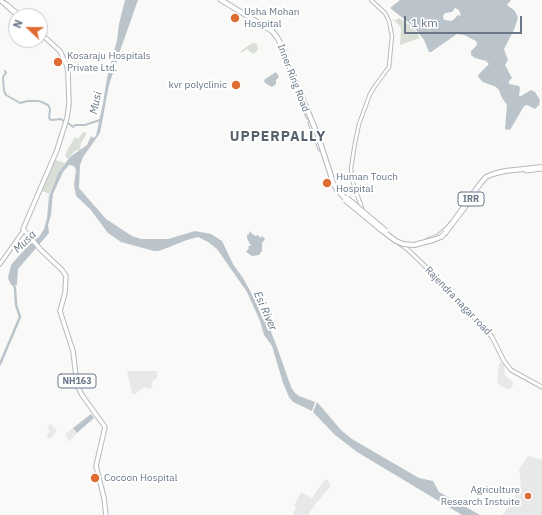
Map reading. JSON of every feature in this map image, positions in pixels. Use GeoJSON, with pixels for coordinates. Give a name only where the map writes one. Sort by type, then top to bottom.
{"type":"FeatureCollection","features":[{"type":"Feature","properties":{"kind":"highway"},"geometry":{"type":"LineString","coordinates":[[222,0],[272,31],[277,37],[294,74],[297,88]]}},
{"type":"Feature","properties":{"kind":"highway"},"geometry":{"type":"LineString","coordinates":[[25,230],[43,181],[57,150],[67,118],[69,104],[67,66],[60,51],[48,41]]}},
{"type":"Feature","properties":{"kind":"highway"},"geometry":{"type":"LineString","coordinates":[[281,45],[289,72],[297,88]]}},
{"type":"Feature","properties":{"kind":"highway"},"geometry":{"type":"LineString","coordinates":[[281,45],[335,187],[344,198],[401,244],[412,245],[437,239],[444,234],[454,223],[480,184],[486,178],[505,172],[542,168]]}},
{"type":"Feature","properties":{"kind":"highway"},"geometry":{"type":"LineString","coordinates":[[25,230],[59,147],[68,117],[68,73]]}},
{"type":"Feature","properties":{"kind":"highway"},"geometry":{"type":"LineString","coordinates":[[333,183],[337,192],[393,238]]}},
{"type":"Feature","properties":{"kind":"highway","name":"NH163"},"geometry":{"type":"LineString","coordinates":[[25,230],[66,276],[65,293],[60,311],[73,351],[77,385],[82,395],[105,427],[96,466],[107,515]]}},
{"type":"Feature","properties":{"kind":"main road"},"geometry":{"type":"LineString","coordinates":[[364,211],[353,186],[351,168],[355,143],[357,131],[370,94],[389,67],[392,36],[389,21],[382,10],[371,0]]}},
{"type":"Feature","properties":{"kind":"main road"},"geometry":{"type":"LineString","coordinates":[[48,40],[55,46],[68,73]]}},
{"type":"Feature","properties":{"kind":"main road","name":"Inner Ring Road"},"geometry":{"type":"LineString","coordinates":[[281,45],[301,100],[319,141],[322,154],[333,183],[338,192],[345,200],[400,244],[415,246],[439,239],[444,236],[489,177],[509,172],[542,168]]}},
{"type":"Feature","properties":{"kind":"main road","name":"Inner Ring Road"},"geometry":{"type":"LineString","coordinates":[[297,88],[306,102],[333,183],[352,203],[393,238],[408,246]]}},
{"type":"Feature","properties":{"kind":"main road","name":"IRR"},"geometry":{"type":"LineString","coordinates":[[408,246],[431,239],[441,234],[453,221],[485,176],[494,172],[542,168]]}},
{"type":"Feature","properties":{"kind":"main road"},"geometry":{"type":"LineString","coordinates":[[0,263],[25,230]]}},
{"type":"Feature","properties":{"kind":"main road","name":"Rajendra nagar road"},"geometry":{"type":"LineString","coordinates":[[408,246],[446,288],[493,335],[509,365],[519,373],[541,386]]}},
{"type":"Feature","properties":{"kind":"shaded area"},"geometry":{"type":"Polygon","coordinates":[[[125,0],[138,0],[109,85],[100,133],[83,157],[80,165],[79,188],[106,219],[132,236],[141,239],[168,239],[195,231],[211,234],[222,241],[233,264],[243,278],[267,322],[291,387],[299,396],[315,402],[312,411],[293,402],[289,397],[283,383],[272,346],[264,335],[260,321],[247,292],[217,249],[198,237],[159,251],[121,242],[108,233],[90,209],[76,196],[74,185],[76,170],[74,166],[69,165],[63,172],[53,194],[51,215],[48,225],[49,233],[18,269],[17,285],[11,285],[8,278],[11,265],[30,243],[39,237],[44,229],[47,218],[49,196],[58,173],[70,157],[87,145],[91,136],[93,138],[96,136],[107,78],[125,0]]]}},
{"type":"Feature","properties":{"kind":"shaded area"},"geometry":{"type":"Polygon","coordinates":[[[400,0],[511,0],[507,5],[515,11],[518,18],[514,30],[504,49],[508,60],[505,65],[512,78],[509,81],[509,84],[519,86],[519,96],[531,90],[535,92],[540,100],[539,105],[535,109],[527,105],[524,106],[510,130],[505,129],[507,105],[496,87],[483,82],[479,78],[478,75],[489,64],[486,61],[475,58],[471,55],[471,51],[477,45],[476,41],[464,35],[457,34],[429,52],[424,40],[413,26],[390,8],[400,0]],[[455,8],[452,12],[445,13],[443,16],[444,20],[452,21],[458,15],[461,16],[459,10],[455,8]]]}},
{"type":"Feature","properties":{"kind":"shaded area"},"geometry":{"type":"Polygon","coordinates":[[[399,18],[413,27],[420,38],[400,45],[401,28],[395,21],[391,20],[396,20],[399,18]]]}},
{"type":"Feature","properties":{"kind":"shaded area"},"geometry":{"type":"Polygon","coordinates":[[[252,43],[257,44],[258,50],[253,54],[247,49],[241,53],[241,51],[252,43]]]}},
{"type":"Feature","properties":{"kind":"shaded area"},"geometry":{"type":"Polygon","coordinates":[[[276,72],[279,77],[276,80],[276,84],[272,87],[265,83],[264,80],[276,72]]]}},
{"type":"Feature","properties":{"kind":"shaded area"},"geometry":{"type":"Polygon","coordinates":[[[83,132],[87,133],[81,143],[80,150],[75,151],[68,159],[65,156],[68,149],[75,137],[78,139],[83,132]]]}},
{"type":"Feature","properties":{"kind":"shaded area"},"geometry":{"type":"Polygon","coordinates":[[[55,160],[65,163],[58,173],[49,194],[42,191],[55,160]]]}},
{"type":"Feature","properties":{"kind":"shaded area"},"geometry":{"type":"Polygon","coordinates":[[[249,231],[255,236],[258,235],[260,238],[262,236],[265,239],[262,243],[262,251],[259,255],[252,256],[246,252],[249,248],[248,246],[251,246],[247,238],[249,231]]]}},
{"type":"Feature","properties":{"kind":"shaded area"},"geometry":{"type":"Polygon","coordinates":[[[499,362],[504,364],[505,375],[514,383],[510,390],[497,383],[499,362]]]}},
{"type":"Feature","properties":{"kind":"shaded area"},"geometry":{"type":"Polygon","coordinates":[[[127,371],[157,371],[157,378],[153,381],[151,389],[144,387],[135,394],[132,394],[127,371]]]}},
{"type":"Feature","properties":{"kind":"shaded area"},"geometry":{"type":"Polygon","coordinates":[[[317,402],[342,431],[352,439],[419,478],[433,481],[439,492],[480,515],[462,515],[357,452],[335,435],[313,412],[317,402]]]}},
{"type":"Feature","properties":{"kind":"shaded area"},"geometry":{"type":"Polygon","coordinates":[[[91,414],[94,418],[77,433],[73,428],[91,414]]]}},
{"type":"Feature","properties":{"kind":"shaded area"},"geometry":{"type":"Polygon","coordinates":[[[50,424],[53,426],[51,429],[54,427],[57,431],[50,439],[46,435],[50,431],[47,428],[50,424]]]}},
{"type":"Feature","properties":{"kind":"shaded area"},"geometry":{"type":"Polygon","coordinates":[[[73,428],[77,433],[69,442],[65,434],[73,428]]]}},
{"type":"Feature","properties":{"kind":"shaded area","name":"Agriculture Research Instuite"},"geometry":{"type":"Polygon","coordinates":[[[528,456],[542,460],[542,515],[502,515],[508,508],[521,485],[519,469],[528,456]]]}},
{"type":"Feature","properties":{"kind":"shaded area"},"geometry":{"type":"Polygon","coordinates":[[[327,479],[331,486],[308,515],[292,515],[296,508],[294,506],[301,492],[312,498],[323,482],[327,479]]]}},
{"type":"Feature","properties":{"kind":"waterway"},"geometry":{"type":"LineString","coordinates":[[5,71],[6,73],[3,77],[4,91],[6,95],[20,103],[28,101],[42,102],[48,105],[50,109],[49,118],[51,120],[61,119],[65,122]]}},
{"type":"Feature","properties":{"kind":"waterway","name":"Musi"},"geometry":{"type":"LineString","coordinates":[[68,123],[73,127],[75,125],[85,125],[100,120]]}},
{"type":"Feature","properties":{"kind":"waterway","name":"Musa"},"geometry":{"type":"LineString","coordinates":[[0,364],[20,317],[16,305],[15,288],[12,282]]}},
{"type":"Feature","properties":{"kind":"place","name":"Usha Mohan Hospital"},"geometry":{"type":"Point","coordinates":[235,18]}},
{"type":"Feature","properties":{"kind":"place","name":"Kosaraju Hospitals Private Ltd."},"geometry":{"type":"Point","coordinates":[58,62]}},
{"type":"Feature","properties":{"kind":"place","name":"kvr polyclinic"},"geometry":{"type":"Point","coordinates":[236,85]}},
{"type":"Feature","properties":{"kind":"place","name":"Human Touch Hospital"},"geometry":{"type":"Point","coordinates":[327,183]}},
{"type":"Feature","properties":{"kind":"place","name":"Cocoon Hospital"},"geometry":{"type":"Point","coordinates":[95,478]}},
{"type":"Feature","properties":{"kind":"place","name":"Agriculture Research Instuite"},"geometry":{"type":"Point","coordinates":[528,496]}},
{"type":"Feature","properties":{"kind":"district","name":"UPPERPALLY"},"geometry":{"type":"Point","coordinates":[278,137]}},
{"type":"Feature","properties":{"kind":"water label","name":"Esi River"},"geometry":{"type":"Point","coordinates":[265,311]}}]}
